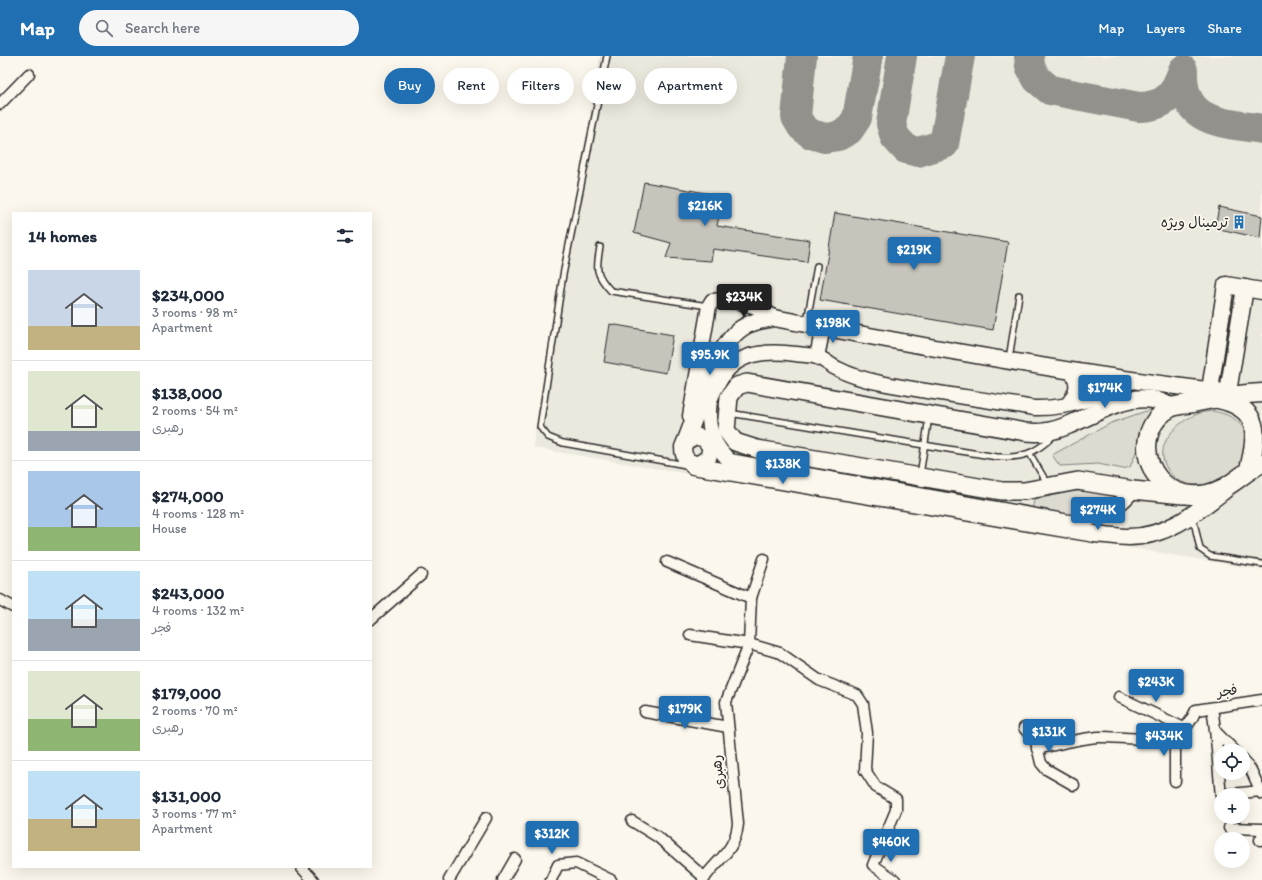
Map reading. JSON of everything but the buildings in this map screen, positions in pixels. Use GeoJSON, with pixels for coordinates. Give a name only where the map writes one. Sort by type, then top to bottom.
{"type":"FeatureCollection","features":[{"type":"Feature","properties":{"kind":"highway"},"geometry":{"type":"LineString","coordinates":[[1172,407],[1155,400],[1137,399],[1116,404],[1062,427],[1044,432],[1026,432],[747,382],[737,386],[729,397],[726,412],[726,430],[734,442],[757,448],[920,476],[1002,492],[1024,491],[1078,481],[1132,490],[1184,495],[1207,494],[1231,485],[1255,466],[1255,427],[1247,413],[1224,394]]}},
{"type":"Feature","properties":{"kind":"highway"},"geometry":{"type":"LineString","coordinates":[[1184,495],[1166,486],[1152,470],[1146,451],[1150,432],[1160,416],[1172,407],[1224,394],[1262,393]]}},
{"type":"Feature","properties":{"kind":"main road"},"geometry":{"type":"LineString","coordinates":[[1231,485],[1190,518],[1156,532],[1130,537],[1095,534],[693,465],[685,458],[683,447],[718,357],[730,340],[742,328],[758,320],[774,318],[1071,371],[1224,394],[1226,285],[1262,291]]}},
{"type":"Feature","properties":{"kind":"main road"},"geometry":{"type":"LineString","coordinates":[[686,442],[709,306],[712,301],[721,300],[757,307],[767,312],[774,318]]}},
{"type":"Feature","properties":{"kind":"main road"},"geometry":{"type":"LineString","coordinates":[[817,357],[823,327]]}},
{"type":"Feature","properties":{"kind":"main road"},"geometry":{"type":"LineString","coordinates":[[1075,523],[750,466],[730,461],[719,451],[712,438],[708,423],[709,406],[714,390],[722,376],[731,366],[745,357],[763,352],[817,357],[852,376],[880,383],[1034,408],[1050,408],[1068,404],[1079,404],[1133,381]]}},
{"type":"Feature","properties":{"kind":"main road"},"geometry":{"type":"LineString","coordinates":[[1068,404],[1077,389],[1076,378],[1071,371]]}},
{"type":"Feature","properties":{"kind":"main road"},"geometry":{"type":"LineString","coordinates":[[686,442],[695,436],[700,436],[709,443],[711,453],[708,458],[704,462],[693,465]]}},
{"type":"Feature","properties":{"kind":"main road"},"geometry":{"type":"LineString","coordinates":[[1042,525],[1075,523],[1094,519],[1116,507],[1126,499],[1132,490]]}},
{"type":"Feature","properties":{"kind":"street"},"geometry":{"type":"LineString","coordinates":[[0,104],[29,74]]}},
{"type":"Feature","properties":{"kind":"street","name":"رهبری"},"geometry":{"type":"LineString","coordinates":[[704,879],[728,852],[736,836],[738,824],[726,702],[749,644],[751,598],[764,559]]}},
{"type":"Feature","properties":{"kind":"street"},"geometry":{"type":"LineString","coordinates":[[667,562],[751,598]]}},
{"type":"Feature","properties":{"kind":"street"},"geometry":{"type":"LineString","coordinates":[[372,618],[421,575]]}},
{"type":"Feature","properties":{"kind":"street"},"geometry":{"type":"LineString","coordinates":[[0,600],[12,606]]}},
{"type":"Feature","properties":{"kind":"street"},"geometry":{"type":"LineString","coordinates":[[690,635],[749,644],[780,653],[819,680],[857,695],[862,704],[867,733],[864,770],[876,787],[896,799],[896,810],[873,864],[896,880]]}},
{"type":"Feature","properties":{"kind":"street"},"geometry":{"type":"LineString","coordinates":[[1119,697],[1180,731]]}},
{"type":"Feature","properties":{"kind":"street","name":"فجر"},"geometry":{"type":"LineString","coordinates":[[1180,731],[1191,722],[1196,710],[1262,700]]}},
{"type":"Feature","properties":{"kind":"street"},"geometry":{"type":"LineString","coordinates":[[1212,708],[1216,732],[1220,788]]}},
{"type":"Feature","properties":{"kind":"street"},"geometry":{"type":"LineString","coordinates":[[645,712],[728,727]]}},
{"type":"Feature","properties":{"kind":"street"},"geometry":{"type":"LineString","coordinates":[[1024,728],[1036,742],[1041,763],[1046,769],[1074,785]]}},
{"type":"Feature","properties":{"kind":"street"},"geometry":{"type":"LineString","coordinates":[[1037,749],[1064,742],[1098,737],[1150,738],[1180,731]]}},
{"type":"Feature","properties":{"kind":"street"},"geometry":{"type":"LineString","coordinates":[[1175,781],[1180,731]]}},
{"type":"Feature","properties":{"kind":"street"},"geometry":{"type":"LineString","coordinates":[[1216,732],[1228,744]]}},
{"type":"Feature","properties":{"kind":"street"},"geometry":{"type":"LineString","coordinates":[[1250,769],[1261,792],[1250,793]]}},
{"type":"Feature","properties":{"kind":"street"},"geometry":{"type":"LineString","coordinates":[[449,880],[486,818]]}},
{"type":"Feature","properties":{"kind":"street"},"geometry":{"type":"LineString","coordinates":[[632,822],[658,837],[704,879]]}},
{"type":"Feature","properties":{"kind":"street"},"geometry":{"type":"LineString","coordinates":[[1229,828],[1262,829]]}},
{"type":"Feature","properties":{"kind":"street"},"geometry":{"type":"LineString","coordinates":[[503,880],[515,859]]}},
{"type":"Feature","properties":{"kind":"street"},"geometry":{"type":"LineString","coordinates":[[551,880],[558,865],[576,863],[611,880]]}},
{"type":"Feature","properties":{"kind":"street"},"geometry":{"type":"LineString","coordinates":[[302,868],[314,880]]}},
{"type":"Feature","properties":{"kind":"lane"},"geometry":{"type":"LineString","coordinates":[[607,56],[563,275],[540,427],[548,437],[562,443],[693,465]]}},
{"type":"Feature","properties":{"kind":"lane"},"geometry":{"type":"LineString","coordinates":[[600,247],[596,268],[601,280],[611,291],[709,306]]}},
{"type":"Feature","properties":{"kind":"lane"},"geometry":{"type":"LineString","coordinates":[[806,324],[816,266]]}},
{"type":"Feature","properties":{"kind":"lane"},"geometry":{"type":"LineString","coordinates":[[1009,360],[1019,295]]}},
{"type":"Feature","properties":{"kind":"lane"},"geometry":{"type":"LineString","coordinates":[[726,412],[997,457],[1014,458],[1030,454],[1049,440],[1062,427]]}},
{"type":"Feature","properties":{"kind":"lane"},"geometry":{"type":"LineString","coordinates":[[920,476],[929,414]]}},
{"type":"Feature","properties":{"kind":"lane"},"geometry":{"type":"LineString","coordinates":[[1030,454],[1049,486]]}},
{"type":"Feature","properties":{"kind":"lane"},"geometry":{"type":"LineString","coordinates":[[1190,518],[1195,526],[1200,549],[1210,556],[1262,564]]}},
{"type":"Feature","properties":{"kind":"shaded area"},"geometry":{"type":"Polygon","coordinates":[[[600,56],[1262,56],[1262,570],[534,448],[534,435],[592,104],[636,104],[636,68],[598,68],[600,56]]]}},
{"type":"Feature","properties":{"kind":"shaded area"},"geometry":{"type":"Polygon","coordinates":[[[1155,408],[1151,422],[1141,439],[1130,467],[1123,469],[1098,464],[1060,466],[1052,455],[1111,423],[1155,408]]]}},
{"type":"Feature","properties":{"kind":"shaded area"},"geometry":{"type":"Polygon","coordinates":[[[1213,411],[1230,416],[1241,425],[1248,436],[1242,463],[1229,476],[1210,484],[1200,485],[1182,482],[1174,477],[1167,468],[1163,459],[1163,450],[1166,441],[1171,433],[1186,420],[1199,413],[1213,411]]]}},
{"type":"Feature","properties":{"kind":"shaded area"},"geometry":{"type":"Polygon","coordinates":[[[1070,491],[1087,491],[1117,497],[1107,505],[1087,513],[1066,515],[1032,511],[1034,500],[1070,491]]]}},
{"type":"Feature","properties":{"kind":"taxiway"},"geometry":{"type":"LineString","coordinates":[[802,56],[796,117],[802,127],[811,134],[825,138],[838,136],[849,130],[857,118],[868,56]]}},
{"type":"Feature","properties":{"kind":"taxiway"},"geometry":{"type":"LineString","coordinates":[[902,56],[891,124],[895,137],[906,149],[918,152],[944,144],[960,56]]}},
{"type":"Feature","properties":{"kind":"taxiway"},"geometry":{"type":"LineString","coordinates":[[1029,56],[1030,66],[1037,79],[1050,90],[1139,107],[1156,104],[1168,98],[1173,92],[1183,70],[1184,88],[1189,101],[1196,111],[1206,117],[1218,121],[1262,129]]}},
{"type":"Feature","properties":{"kind":"place","name":"ترمینال ویژه"},"geometry":{"type":"Point","coordinates":[1239,222]}}]}
